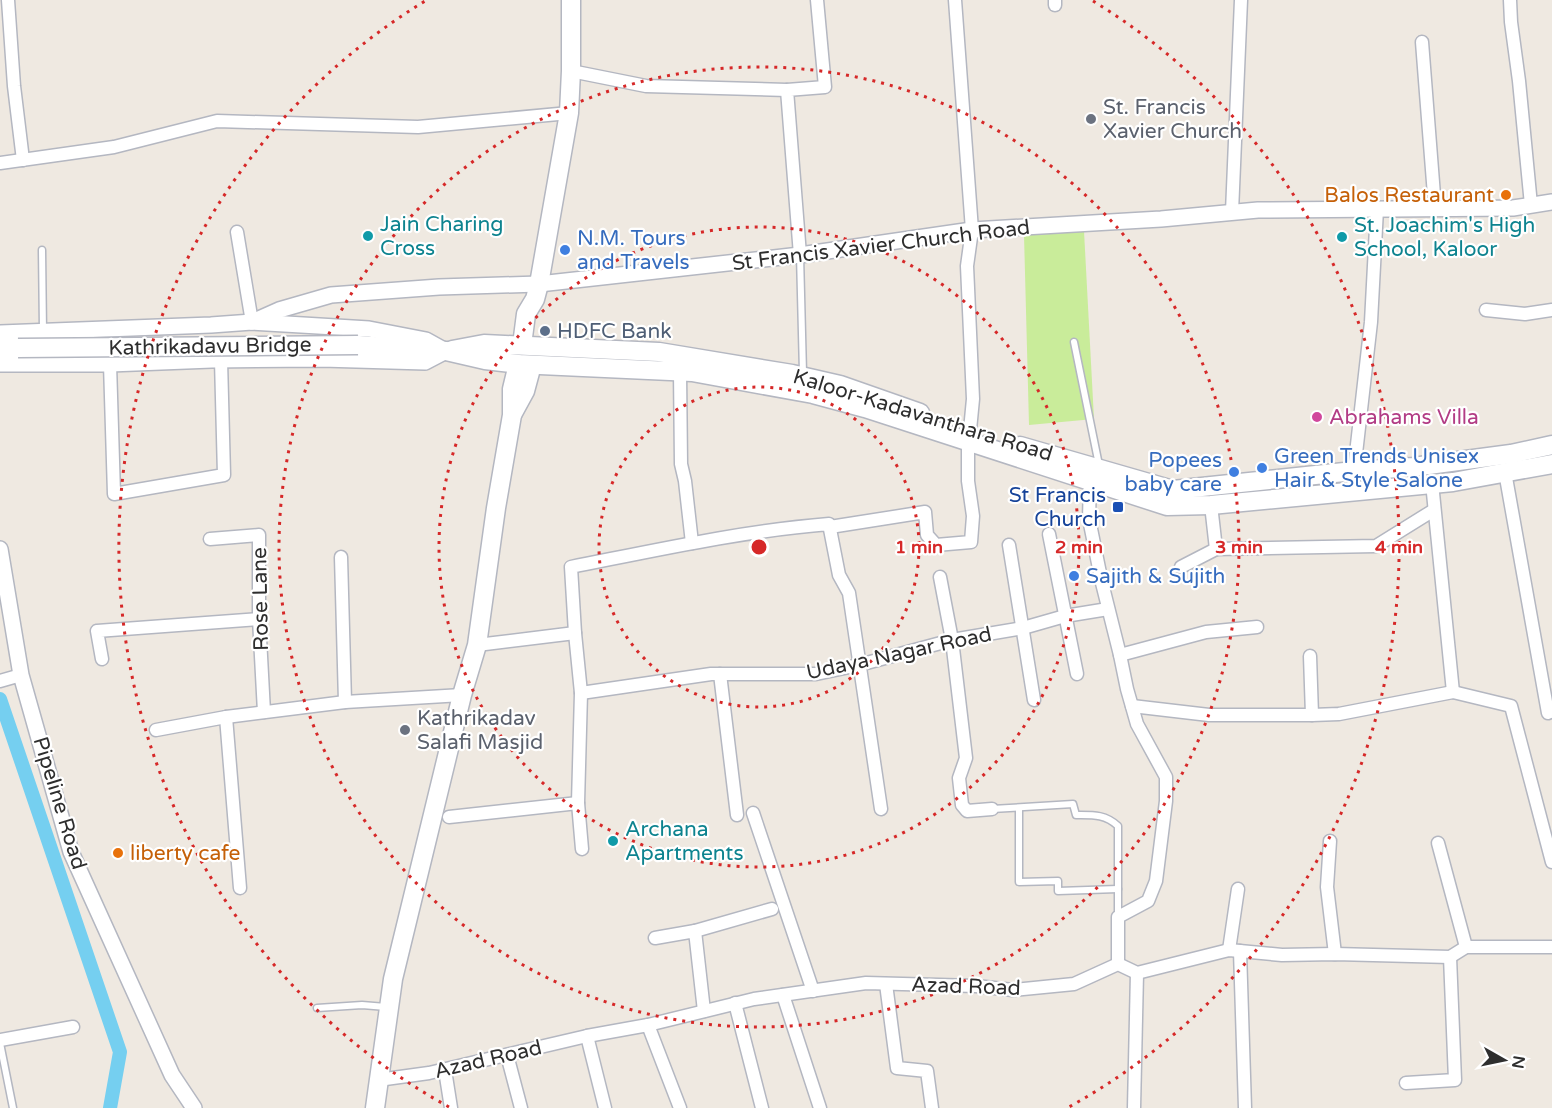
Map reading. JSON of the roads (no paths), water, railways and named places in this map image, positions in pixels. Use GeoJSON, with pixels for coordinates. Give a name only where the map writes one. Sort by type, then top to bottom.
{"type":"FeatureCollection","features":[{"type":"Feature","properties":{"kind":"main road"},"geometry":{"type":"LineString","coordinates":[[529,346],[569,113],[571,0]]}},
{"type":"Feature","properties":{"kind":"main road","name":"Kaloor-Kadavanthara Road"},"geometry":{"type":"LineString","coordinates":[[446,351],[484,344],[659,352],[804,376],[840,385],[969,436]]}},
{"type":"Feature","properties":{"kind":"main road","name":"Kathrikadavu Bridge"},"geometry":{"type":"LineString","coordinates":[[0,348],[358,345],[446,351]]}},
{"type":"Feature","properties":{"kind":"main road","name":"Kaloor-Kadavanthara Road"},"geometry":{"type":"LineString","coordinates":[[446,351],[485,360],[525,364],[692,372],[813,393],[1093,472],[1173,490],[1436,464],[1511,454],[1552,445]]}},
{"type":"Feature","properties":{"kind":"main road"},"geometry":{"type":"LineString","coordinates":[[375,1108],[393,979],[462,695],[477,645],[496,508],[512,415],[525,391],[525,364]]}},
{"type":"Feature","properties":{"kind":"main road","name":"Kaloor-Kadavanthara Road"},"geometry":{"type":"LineString","coordinates":[[1093,472],[1167,506],[1211,505],[1453,482],[1552,464]]}},
{"type":"Feature","properties":{"kind":"street"},"geometry":{"type":"LineString","coordinates":[[8,0],[14,86],[23,160]]}},
{"type":"Feature","properties":{"kind":"street"},"geometry":{"type":"LineString","coordinates":[[571,71],[646,86],[787,90],[825,87],[817,0]]}},
{"type":"Feature","properties":{"kind":"street"},"geometry":{"type":"LineString","coordinates":[[830,527],[925,512],[927,535],[936,545],[971,542],[973,516],[968,481],[973,399],[967,266],[972,230],[955,0]]}},
{"type":"Feature","properties":{"kind":"street"},"geometry":{"type":"LineString","coordinates":[[1232,213],[1241,0]]}},
{"type":"Feature","properties":{"kind":"street"},"geometry":{"type":"LineString","coordinates":[[1510,0],[1531,205]]}},
{"type":"Feature","properties":{"kind":"street"},"geometry":{"type":"LineString","coordinates":[[1422,42],[1435,208]]}},
{"type":"Feature","properties":{"kind":"street"},"geometry":{"type":"LineString","coordinates":[[787,90],[800,255]]}},
{"type":"Feature","properties":{"kind":"street"},"geometry":{"type":"LineString","coordinates":[[0,163],[114,147],[217,121],[418,128],[569,113]]}},
{"type":"Feature","properties":{"kind":"street","name":"St Francis Xavier Church Road"},"geometry":{"type":"LineString","coordinates":[[252,322],[279,310],[331,295],[439,287],[537,291],[972,230],[1258,210],[1513,208],[1552,202]]}},
{"type":"Feature","properties":{"kind":"street"},"geometry":{"type":"LineString","coordinates":[[1354,471],[1371,322],[1377,209]]}},
{"type":"Feature","properties":{"kind":"street"},"geometry":{"type":"LineString","coordinates":[[237,232],[252,322]]}},
{"type":"Feature","properties":{"kind":"street"},"geometry":{"type":"LineString","coordinates":[[1486,310],[1525,314],[1552,310]]}},
{"type":"Feature","properties":{"kind":"street"},"geometry":{"type":"LineString","coordinates":[[0,333],[211,326],[252,322],[369,329],[426,340],[446,351]]}},
{"type":"Feature","properties":{"kind":"street"},"geometry":{"type":"LineString","coordinates":[[110,364],[114,494],[224,475],[217,360],[211,326]]}},
{"type":"Feature","properties":{"kind":"street"},"geometry":{"type":"LineString","coordinates":[[0,364],[322,359],[425,362],[446,351]]}},
{"type":"Feature","properties":{"kind":"street"},"geometry":{"type":"LineString","coordinates":[[680,372],[681,464],[692,543]]}},
{"type":"Feature","properties":{"kind":"street"},"geometry":{"type":"LineString","coordinates":[[1093,472],[1089,519],[1108,609],[1137,724],[1166,777],[1166,801],[1156,881],[1148,901],[1118,917],[1118,964],[1137,973],[1235,951],[1282,955],[1450,957],[1466,947],[1552,947]]}},
{"type":"Feature","properties":{"kind":"street"},"geometry":{"type":"LineString","coordinates":[[1505,472],[1548,713],[1552,711]]}},
{"type":"Feature","properties":{"kind":"street"},"geometry":{"type":"LineString","coordinates":[[1432,483],[1453,692]]}},
{"type":"Feature","properties":{"kind":"street"},"geometry":{"type":"LineString","coordinates":[[1211,505],[1216,549]]}},
{"type":"Feature","properties":{"kind":"street"},"geometry":{"type":"LineString","coordinates":[[1181,567],[1216,549],[1376,546],[1434,510]]}},
{"type":"Feature","properties":{"kind":"street"},"geometry":{"type":"LineString","coordinates":[[582,849],[578,803],[581,693],[571,567],[783,528],[830,524],[839,575],[849,593],[881,809]]}},
{"type":"Feature","properties":{"kind":"street"},"geometry":{"type":"LineString","coordinates":[[1048,534],[1077,674]]}},
{"type":"Feature","properties":{"kind":"street","name":"Rose Lane"},"geometry":{"type":"LineString","coordinates":[[210,539],[259,535],[259,619],[264,712]]}},
{"type":"Feature","properties":{"kind":"street"},"geometry":{"type":"LineString","coordinates":[[1009,545],[1034,700]]}},
{"type":"Feature","properties":{"kind":"street","name":"Pipeline Road"},"geometry":{"type":"LineString","coordinates":[[0,549],[10,678],[71,852],[172,1075],[194,1108]]}},
{"type":"Feature","properties":{"kind":"street"},"geometry":{"type":"LineString","coordinates":[[341,557],[345,702]]}},
{"type":"Feature","properties":{"kind":"street"},"geometry":{"type":"LineString","coordinates":[[940,577],[952,640],[966,758],[959,778],[962,805],[967,811],[992,809]]}},
{"type":"Feature","properties":{"kind":"street","name":"Udaya Nagar Road"},"geometry":{"type":"LineString","coordinates":[[581,693],[720,674],[816,674],[952,640],[1023,628],[1065,616],[1108,609]]}},
{"type":"Feature","properties":{"kind":"street"},"geometry":{"type":"LineString","coordinates":[[102,658],[97,631],[259,619]]}},
{"type":"Feature","properties":{"kind":"street"},"geometry":{"type":"LineString","coordinates":[[1120,655],[1206,632],[1257,627]]}},
{"type":"Feature","properties":{"kind":"street"},"geometry":{"type":"LineString","coordinates":[[477,645],[575,633]]}},
{"type":"Feature","properties":{"kind":"street"},"geometry":{"type":"LineString","coordinates":[[1310,656],[1312,715]]}},
{"type":"Feature","properties":{"kind":"street"},"geometry":{"type":"LineString","coordinates":[[720,674],[737,815]]}},
{"type":"Feature","properties":{"kind":"street"},"geometry":{"type":"LineString","coordinates":[[1132,706],[1209,716],[1339,714],[1453,692],[1511,706],[1552,862]]}},
{"type":"Feature","properties":{"kind":"street"},"geometry":{"type":"LineString","coordinates":[[156,730],[226,717],[345,702],[462,695]]}},
{"type":"Feature","properties":{"kind":"street"},"geometry":{"type":"LineString","coordinates":[[226,717],[240,888]]}},
{"type":"Feature","properties":{"kind":"street"},"geometry":{"type":"LineString","coordinates":[[449,817],[578,803]]}},
{"type":"Feature","properties":{"kind":"street"},"geometry":{"type":"LineString","coordinates":[[753,813],[813,991]]}},
{"type":"Feature","properties":{"kind":"street"},"geometry":{"type":"LineString","coordinates":[[1330,841],[1327,887],[1335,954]]}},
{"type":"Feature","properties":{"kind":"street"},"geometry":{"type":"LineString","coordinates":[[1438,843],[1466,947]]}},
{"type":"Feature","properties":{"kind":"street"},"geometry":{"type":"LineString","coordinates":[[1238,889],[1235,951],[1245,1108]]}},
{"type":"Feature","properties":{"kind":"street"},"geometry":{"type":"LineString","coordinates":[[655,938],[695,931],[772,909]]}},
{"type":"Feature","properties":{"kind":"street"},"geometry":{"type":"LineString","coordinates":[[695,931],[704,1011]]}},
{"type":"Feature","properties":{"kind":"street"},"geometry":{"type":"LineString","coordinates":[[1406,1083],[1455,1080],[1450,957]]}},
{"type":"Feature","properties":{"kind":"street","name":"Azad Road"},"geometry":{"type":"LineString","coordinates":[[378,1080],[445,1070],[587,1036],[648,1025],[735,1003],[783,995],[866,983],[976,986],[1013,990],[1074,984],[1118,964]]}},
{"type":"Feature","properties":{"kind":"street"},"geometry":{"type":"LineString","coordinates":[[1134,1108],[1137,973]]}},
{"type":"Feature","properties":{"kind":"street"},"geometry":{"type":"LineString","coordinates":[[886,984],[897,1068],[927,1071],[932,1108]]}},
{"type":"Feature","properties":{"kind":"street"},"geometry":{"type":"LineString","coordinates":[[783,995],[820,1108]]}},
{"type":"Feature","properties":{"kind":"street"},"geometry":{"type":"LineString","coordinates":[[735,1003],[762,1108]]}},
{"type":"Feature","properties":{"kind":"street"},"geometry":{"type":"LineString","coordinates":[[648,1025],[680,1108]]}},
{"type":"Feature","properties":{"kind":"street"},"geometry":{"type":"LineString","coordinates":[[0,1042],[73,1027]]}},
{"type":"Feature","properties":{"kind":"street"},"geometry":{"type":"LineString","coordinates":[[587,1036],[605,1108]]}},
{"type":"Feature","properties":{"kind":"street"},"geometry":{"type":"LineString","coordinates":[[507,1055],[521,1108]]}},
{"type":"Feature","properties":{"kind":"street"},"geometry":{"type":"LineString","coordinates":[[445,1070],[451,1108]]}},
{"type":"Feature","properties":{"kind":"lane"},"geometry":{"type":"LineString","coordinates":[[42,250],[44,332]]}},
{"type":"Feature","properties":{"kind":"lane"},"geometry":{"type":"LineString","coordinates":[[800,255],[804,376]]}},
{"type":"Feature","properties":{"kind":"lane"},"geometry":{"type":"LineString","coordinates":[[1074,342],[1093,472]]}},
{"type":"Feature","properties":{"kind":"lane"},"geometry":{"type":"LineString","coordinates":[[992,809],[1073,804],[1076,815],[1102,816],[1110,819],[1118,826],[1118,917]]}},
{"type":"Feature","properties":{"kind":"lane"},"geometry":{"type":"LineString","coordinates":[[1019,808],[1018,882],[1058,881],[1058,891],[1118,888]]}},
{"type":"Feature","properties":{"kind":"lane"},"geometry":{"type":"LineString","coordinates":[[317,1008],[362,1005],[389,1007]]}},
{"type":"Feature","properties":{"kind":"lane"},"geometry":{"type":"LineString","coordinates":[[0,1042],[13,1108]]}},
{"type":"Feature","properties":{"kind":"waterway"},"geometry":{"type":"LineString","coordinates":[[0,699],[120,1052],[110,1108]]}},
{"type":"Feature","properties":{"kind":"place","name":"St. Francis Xavier Church"},"geometry":{"type":"Point","coordinates":[1091,119]}},
{"type":"Feature","properties":{"kind":"place","name":"Balos Restaurant"},"geometry":{"type":"Point","coordinates":[1506,195]}},
{"type":"Feature","properties":{"kind":"place","name":"Jain Charing Cross"},"geometry":{"type":"Point","coordinates":[368,236]}},
{"type":"Feature","properties":{"kind":"place","name":"St. Joachim's High School, Kaloor"},"geometry":{"type":"Point","coordinates":[1342,237]}},
{"type":"Feature","properties":{"kind":"place","name":"N.M. Tours and Travels"},"geometry":{"type":"Point","coordinates":[565,250]}},
{"type":"Feature","properties":{"kind":"place","name":"HDFC Bank"},"geometry":{"type":"Point","coordinates":[545,331]}},
{"type":"Feature","properties":{"kind":"place","name":"Abrahams Villa"},"geometry":{"type":"Point","coordinates":[1317,417]}},
{"type":"Feature","properties":{"kind":"place","name":"Green Trends Unisex Hair & Style Salone"},"geometry":{"type":"Point","coordinates":[1262,468]}},
{"type":"Feature","properties":{"kind":"place","name":"Popees baby care"},"geometry":{"type":"Point","coordinates":[1234,472]}},
{"type":"Feature","properties":{"kind":"place","name":"St Francis Church"},"geometry":{"type":"Point","coordinates":[1118,507]}},
{"type":"Feature","properties":{"kind":"place","name":"Sajith & Sujith"},"geometry":{"type":"Point","coordinates":[1074,576]}},
{"type":"Feature","properties":{"kind":"place","name":"Kathrikadav Salafi Masjid"},"geometry":{"type":"Point","coordinates":[405,730]}},
{"type":"Feature","properties":{"kind":"place","name":"Archana Apartments"},"geometry":{"type":"Point","coordinates":[613,841]}},
{"type":"Feature","properties":{"kind":"place","name":"liberty cafe"},"geometry":{"type":"Point","coordinates":[118,853]}}]}
